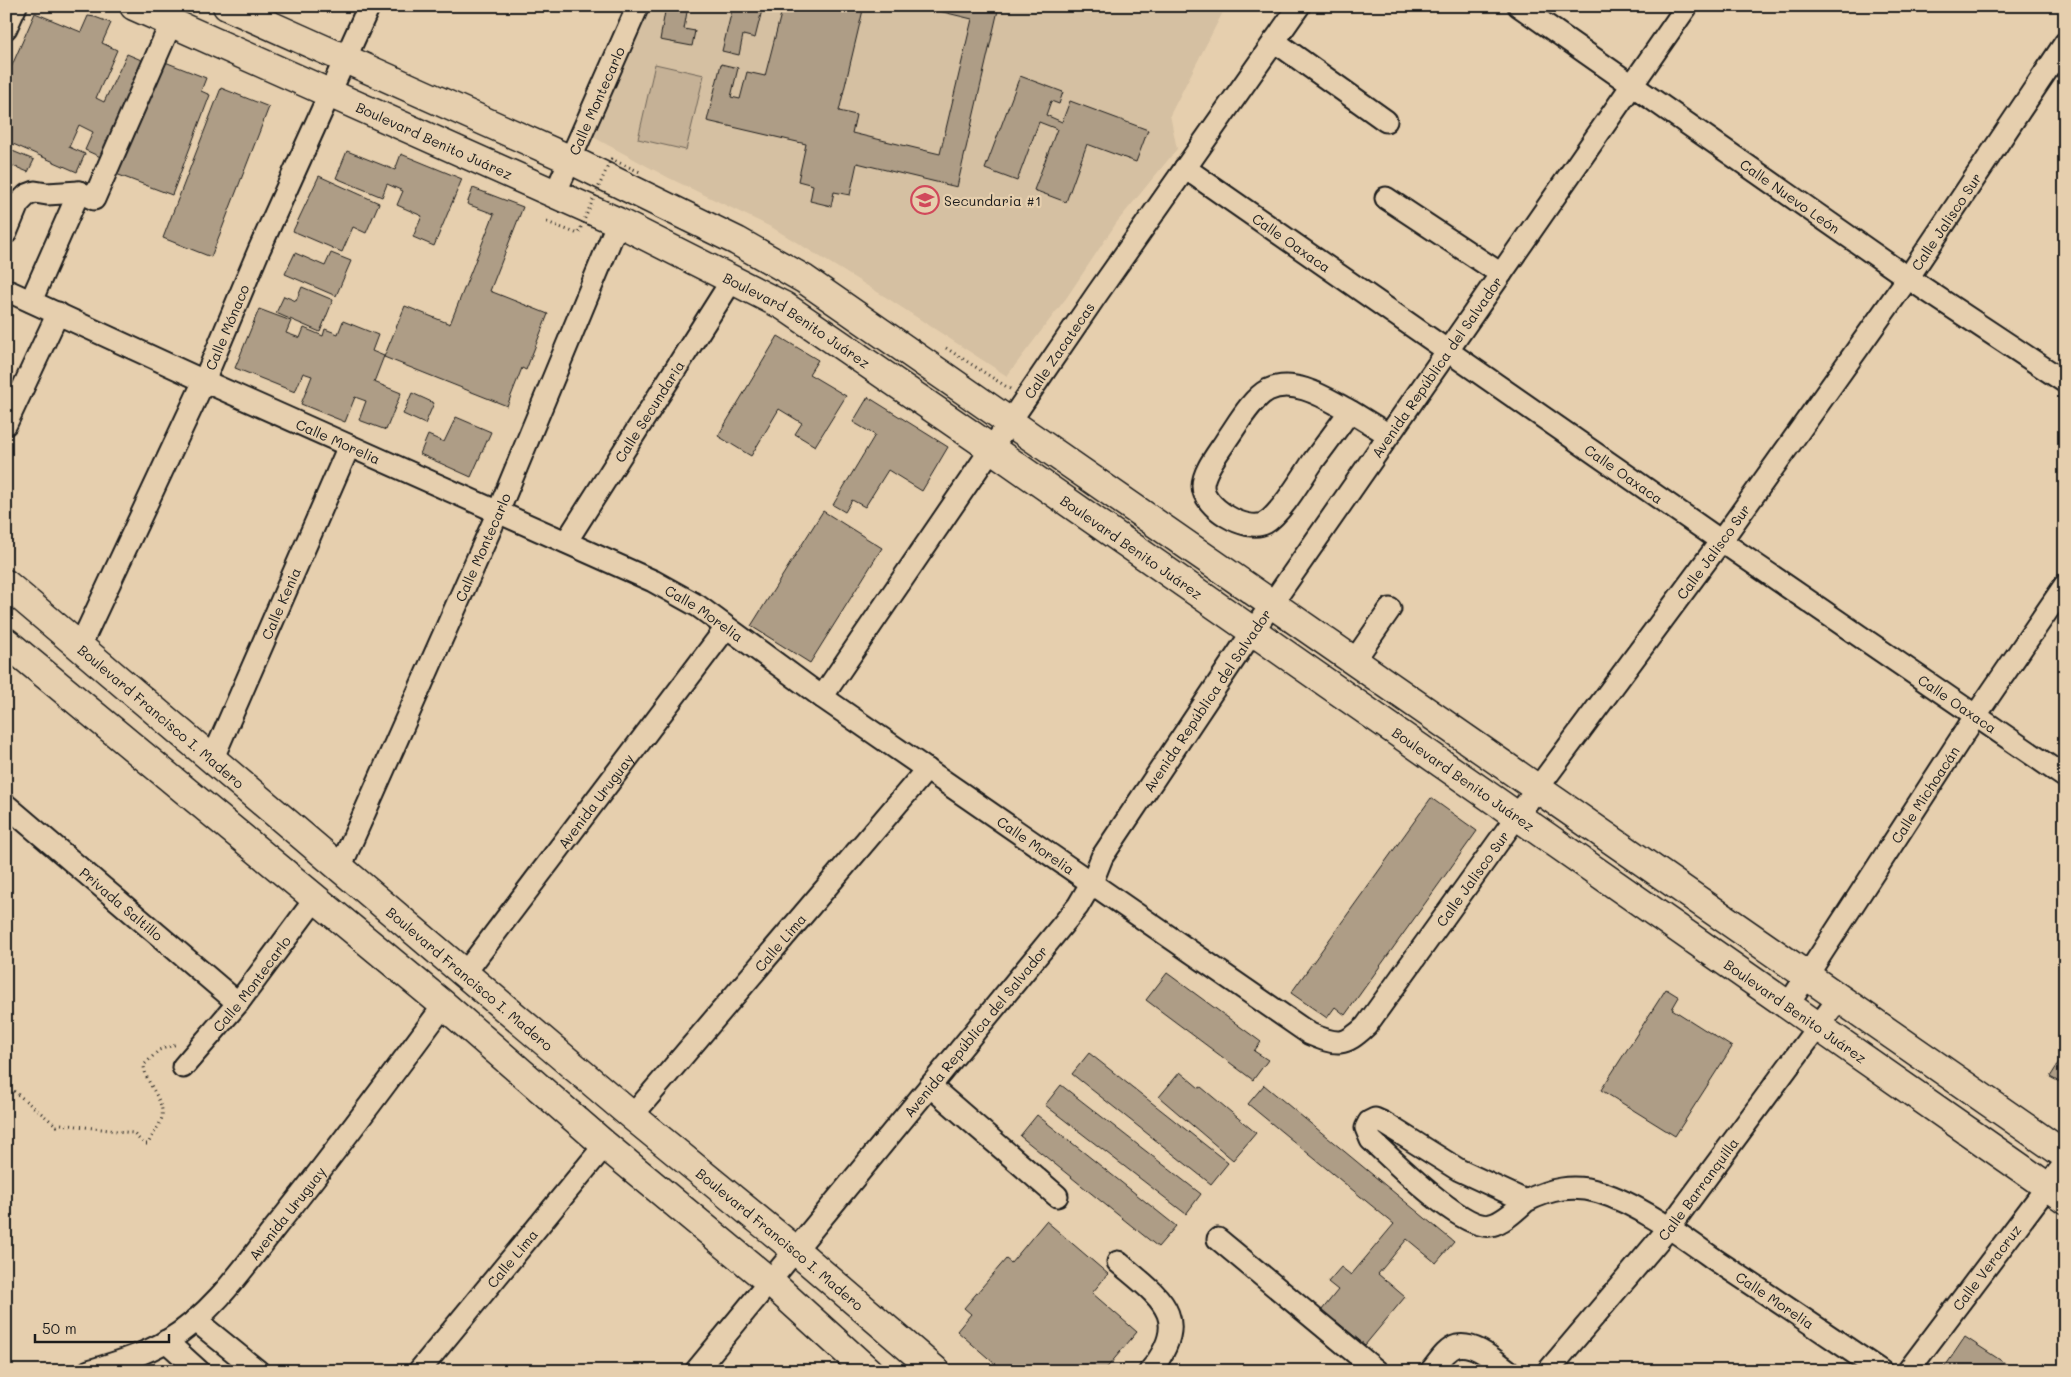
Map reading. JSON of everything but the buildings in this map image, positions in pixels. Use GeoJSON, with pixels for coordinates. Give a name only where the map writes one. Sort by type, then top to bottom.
{"type":"FeatureCollection","features":[{"type":"Feature","properties":{"kind":"main road","name":"Boulevard Benito Juárez"},"geometry":{"type":"LineString","coordinates":[[134,6],[618,222],[784,306],[1788,1004],[2056,1193]]}},
{"type":"Feature","properties":{"kind":"main road"},"geometry":{"type":"LineString","coordinates":[[227,6],[571,160],[737,241],[804,278],[2065,1155]]}},
{"type":"Feature","properties":{"kind":"main road","name":"Boulevard Francisco I. Madero"},"geometry":{"type":"LineString","coordinates":[[6,584],[632,1116],[794,1249],[936,1371]]}},
{"type":"Feature","properties":{"kind":"main road"},"geometry":{"type":"LineString","coordinates":[[6,642],[444,1005],[605,1145],[769,1281],[868,1371]]}},
{"type":"Feature","properties":{"kind":"street"},"geometry":{"type":"LineString","coordinates":[[6,28],[16,6]]}},
{"type":"Feature","properties":{"kind":"street","name":"Calle Mónaco"},"geometry":{"type":"LineString","coordinates":[[80,646],[204,381],[259,250],[369,6]]}},
{"type":"Feature","properties":{"kind":"street","name":"Calle Montecarlo"},"geometry":{"type":"LineString","coordinates":[[555,194],[638,6]]}},
{"type":"Feature","properties":{"kind":"street","name":"Calle Zacatecas"},"geometry":{"type":"LineString","coordinates":[[822,697],[1185,168],[1299,6]]}},
{"type":"Feature","properties":{"kind":"street","name":"Calle Nuevo León"},"geometry":{"type":"LineString","coordinates":[[1518,6],[1908,278],[2065,382]]}},
{"type":"Feature","properties":{"kind":"street","name":"Avenida República del Salvador"},"geometry":{"type":"LineString","coordinates":[[696,1371],[794,1249],[1078,906],[1092,882],[1102,857],[1253,631],[1687,6]]}},
{"type":"Feature","properties":{"kind":"street"},"geometry":{"type":"LineString","coordinates":[[6,234],[18,204],[27,195],[35,192],[46,194],[79,192],[94,198],[171,23]]}},
{"type":"Feature","properties":{"kind":"street"},"geometry":{"type":"LineString","coordinates":[[1274,41],[1386,121]]}},
{"type":"Feature","properties":{"kind":"street","name":"Calle Jalisco Sur"},"geometry":{"type":"LineString","coordinates":[[1340,1043],[1352,1039],[1366,1026],[1721,541],[1908,278],[2065,43]]}},
{"type":"Feature","properties":{"kind":"street","name":"Calle Oaxaca"},"geometry":{"type":"LineString","coordinates":[[1185,168],[1721,541],[2065,776]]}},
{"type":"Feature","properties":{"kind":"street"},"geometry":{"type":"LineString","coordinates":[[30,301],[79,192]]}},
{"type":"Feature","properties":{"kind":"street"},"geometry":{"type":"LineString","coordinates":[[1386,198],[1500,274]]}},
{"type":"Feature","properties":{"kind":"street","name":"Calle Montecarlo"},"geometry":{"type":"LineString","coordinates":[[340,868],[498,512],[618,222]]}},
{"type":"Feature","properties":{"kind":"street","name":"Calle Secundaria"},"geometry":{"type":"LineString","coordinates":[[566,542],[732,280]]}},
{"type":"Feature","properties":{"kind":"street","name":"Calle Morelia"},"geometry":{"type":"LineString","coordinates":[[6,290],[204,381],[653,581],[698,606],[822,697],[1310,1034],[1328,1041],[1340,1043]]}},
{"type":"Feature","properties":{"kind":"street"},"geometry":{"type":"LineString","coordinates":[[6,424],[58,313]]}},
{"type":"Feature","properties":{"kind":"street"},"geometry":{"type":"LineString","coordinates":[[1350,411],[1286,501],[1266,522],[1248,526],[1233,520],[1207,498],[1203,487],[1210,466],[1252,404],[1268,390],[1286,386],[1316,393],[1350,411],[1389,435]]}},
{"type":"Feature","properties":{"kind":"street","name":"Calle Kenia"},"geometry":{"type":"LineString","coordinates":[[212,760],[350,446]]}},
{"type":"Feature","properties":{"kind":"street","name":"Calle Michoacán"},"geometry":{"type":"LineString","coordinates":[[1788,1004],[1976,715],[2065,585]]}},
{"type":"Feature","properties":{"kind":"street"},"geometry":{"type":"LineString","coordinates":[[1354,662],[1390,609]]}},
{"type":"Feature","properties":{"kind":"street","name":"Avenida Uruguay"},"geometry":{"type":"LineString","coordinates":[[465,973],[726,628]]}},
{"type":"Feature","properties":{"kind":"street","name":"Calle Lima"},"geometry":{"type":"LineString","coordinates":[[632,1116],[926,769]]}},
{"type":"Feature","properties":{"kind":"street","name":"Privada Saltillo"},"geometry":{"type":"LineString","coordinates":[[6,805],[238,1003]]}},
{"type":"Feature","properties":{"kind":"street","name":"Calle Montecarlo"},"geometry":{"type":"LineString","coordinates":[[189,1061],[238,1003],[316,898]]}},
{"type":"Feature","properties":{"kind":"street","name":"Calle Barranquilla"},"geometry":{"type":"LineString","coordinates":[[1548,1371],[1669,1228],[1838,998]]}},
{"type":"Feature","properties":{"kind":"street","name":"Avenida Uruguay"},"geometry":{"type":"LineString","coordinates":[[89,1371],[122,1360],[166,1341],[195,1320],[233,1281],[324,1167],[444,1005]]}},
{"type":"Feature","properties":{"kind":"street"},"geometry":{"type":"LineString","coordinates":[[930,1086],[1057,1196]]}},
{"type":"Feature","properties":{"kind":"street","name":"Calle Morelia"},"geometry":{"type":"LineString","coordinates":[[1526,1201],[1459,1170],[1384,1123],[1375,1119],[1368,1122],[1366,1128],[1371,1140],[1448,1207],[1465,1219],[1480,1226],[1492,1225],[1505,1218],[1526,1201],[1543,1193],[1561,1188],[1599,1192],[1669,1228],[1881,1371]]}},
{"type":"Feature","properties":{"kind":"street","name":"Calle Lima"},"geometry":{"type":"LineString","coordinates":[[419,1371],[605,1145]]}},
{"type":"Feature","properties":{"kind":"street","name":"Calle Veracruz"},"geometry":{"type":"LineString","coordinates":[[1908,1371],[2056,1193],[2065,1163]]}},
{"type":"Feature","properties":{"kind":"street"},"geometry":{"type":"LineString","coordinates":[[1218,1240],[1376,1371]]}},
{"type":"Feature","properties":{"kind":"street"},"geometry":{"type":"LineString","coordinates":[[1118,1262],[1159,1298],[1170,1317],[1167,1344],[1150,1371]]}},
{"type":"Feature","properties":{"kind":"street"},"geometry":{"type":"LineString","coordinates":[[195,1320],[258,1371]]}},
{"type":"Feature","properties":{"kind":"street"},"geometry":{"type":"LineString","coordinates":[[166,1341],[199,1371]]}},
{"type":"Feature","properties":{"kind":"street"},"geometry":{"type":"LineString","coordinates":[[1432,1371],[1444,1356],[1456,1346],[1469,1347],[1481,1352],[1509,1371]]}},
{"type":"Feature","properties":{"kind":"path"},"geometry":{"type":"LineString","coordinates":[[547,222],[578,234],[612,159],[640,172]]}},
{"type":"Feature","properties":{"kind":"path"},"geometry":{"type":"LineString","coordinates":[[6,1085],[57,1126],[61,1124],[133,1134],[144,1144],[148,1144],[162,1118],[162,1109],[144,1074],[144,1065],[159,1050],[177,1044],[189,1061]]}},
{"type":"Feature","properties":{"kind":"shaded area","name":"Secundaria #1"},"geometry":{"type":"Polygon","coordinates":[[[648,6],[1226,6],[1170,115],[1177,149],[1117,222],[1067,297],[1007,376],[884,296],[773,228],[669,178],[593,137],[648,6]]]}},
{"type":"Feature","properties":{"kind":"shaded area"},"geometry":{"type":"Polygon","coordinates":[[[655,64],[704,75],[686,150],[638,139],[655,64]]]}},
{"type":"Feature","properties":{"kind":"place","name":"Secundaria #1"},"geometry":{"type":"Point","coordinates":[925,200]}}]}
